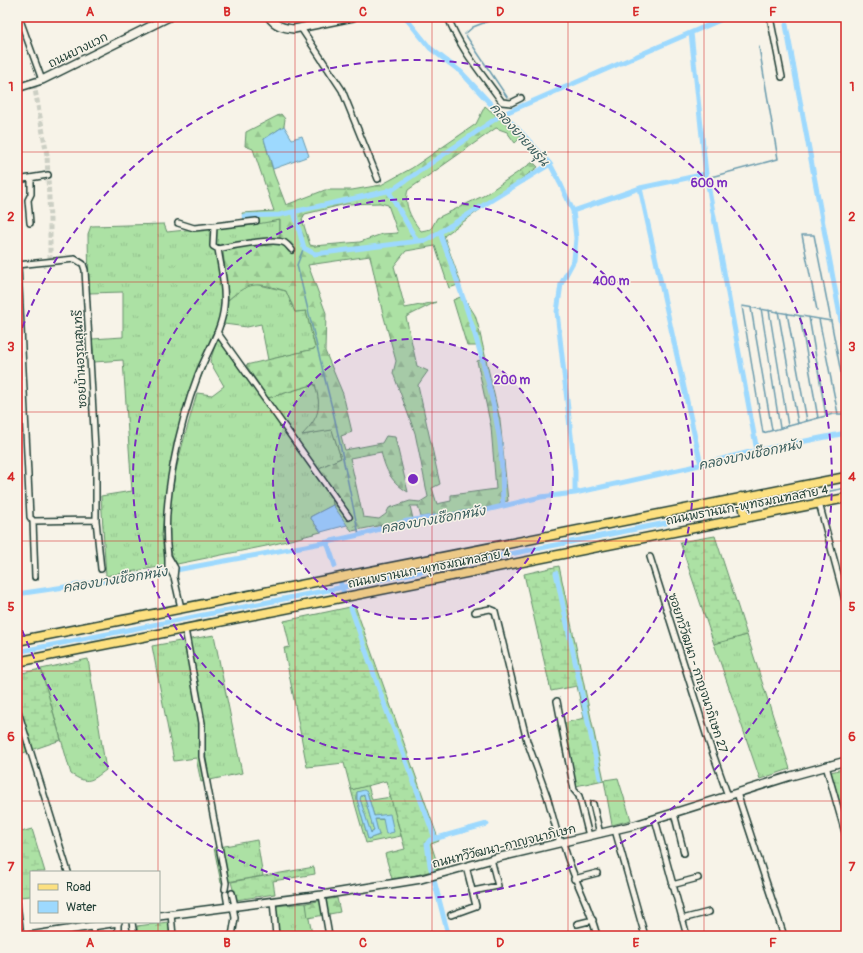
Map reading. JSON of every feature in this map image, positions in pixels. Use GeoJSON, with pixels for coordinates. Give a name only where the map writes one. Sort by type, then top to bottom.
{"type":"FeatureCollection","features":[{"type":"Feature","properties":{"kind":"main road","name":"ถนนพรานนก-พุทธมณฑลสาย 4"},"geometry":{"type":"LineString","coordinates":[[17,641],[846,477]]}},
{"type":"Feature","properties":{"kind":"main road"},"geometry":{"type":"LineString","coordinates":[[741,497],[746,518]]}},
{"type":"Feature","properties":{"kind":"main road","name":"ถนนพรานนก-พุทธมณฑลสาย 4"},"geometry":{"type":"LineString","coordinates":[[17,662],[846,498]]}},
{"type":"Feature","properties":{"kind":"street"},"geometry":{"type":"LineString","coordinates":[[19,17],[42,80]]}},
{"type":"Feature","properties":{"kind":"street","name":"ถนนบางแวก"},"geometry":{"type":"LineString","coordinates":[[17,88],[42,80],[169,17]]}},
{"type":"Feature","properties":{"kind":"street"},"geometry":{"type":"LineString","coordinates":[[269,17],[277,25],[285,28],[301,28],[351,17]]}},
{"type":"Feature","properties":{"kind":"street"},"geometry":{"type":"LineString","coordinates":[[448,17],[453,30],[468,55],[502,102],[511,103],[521,98]]}},
{"type":"Feature","properties":{"kind":"street"},"geometry":{"type":"LineString","coordinates":[[770,17],[782,77]]}},
{"type":"Feature","properties":{"kind":"street"},"geometry":{"type":"LineString","coordinates":[[301,28],[347,100],[378,179]]}},
{"type":"Feature","properties":{"kind":"street"},"geometry":{"type":"LineString","coordinates":[[17,180],[48,175]]}},
{"type":"Feature","properties":{"kind":"street"},"geometry":{"type":"LineString","coordinates":[[30,223],[28,200],[31,194],[31,178]]}},
{"type":"Feature","properties":{"kind":"street"},"geometry":{"type":"LineString","coordinates":[[178,223],[194,228],[256,221]]}},
{"type":"Feature","properties":{"kind":"street"},"geometry":{"type":"LineString","coordinates":[[214,226],[213,246],[218,249],[243,244],[278,242],[285,243],[292,250]]}},
{"type":"Feature","properties":{"kind":"street"},"geometry":{"type":"LineString","coordinates":[[181,608],[174,575],[175,568],[169,559],[166,515],[184,418],[198,376],[223,316],[225,300],[224,284],[218,249]]}},
{"type":"Feature","properties":{"kind":"street","name":"ซอยบ้านอรุณสุนทรี"},"geometry":{"type":"LineString","coordinates":[[35,577],[32,527],[33,521],[30,517],[29,506],[17,265],[75,259],[83,264],[96,465],[96,520],[102,569]]}},
{"type":"Feature","properties":{"kind":"street"},"geometry":{"type":"LineString","coordinates":[[217,332],[349,517]]}},
{"type":"Feature","properties":{"kind":"street"},"geometry":{"type":"LineString","coordinates":[[819,503],[846,604]]}},
{"type":"Feature","properties":{"kind":"street"},"geometry":{"type":"LineString","coordinates":[[33,521],[96,520]]}},
{"type":"Feature","properties":{"kind":"street","name":"ซอยทวีวัฒนา - กาญจนาภิเษก 27"},"geometry":{"type":"LineString","coordinates":[[650,557],[707,737],[728,796]]}},
{"type":"Feature","properties":{"kind":"street"},"geometry":{"type":"LineString","coordinates":[[475,612],[490,609],[495,612],[527,741],[547,796],[574,879],[593,920],[597,936]]}},
{"type":"Feature","properties":{"kind":"street"},"geometry":{"type":"LineString","coordinates":[[185,629],[202,723],[202,757],[235,918],[232,936]]}},
{"type":"Feature","properties":{"kind":"street"},"geometry":{"type":"LineString","coordinates":[[558,702],[574,790],[579,796],[589,836]]}},
{"type":"Feature","properties":{"kind":"street"},"geometry":{"type":"LineString","coordinates":[[17,708],[68,871]]}},
{"type":"Feature","properties":{"kind":"street","name":"ถนนทวีวัฒนา-กาญจนาภิเษก"},"geometry":{"type":"LineString","coordinates":[[160,916],[322,895],[423,878],[491,859],[600,834],[655,819],[846,761]]}},
{"type":"Feature","properties":{"kind":"street"},"geometry":{"type":"LineString","coordinates":[[826,766],[846,836]]}},
{"type":"Feature","properties":{"kind":"street"},"geometry":{"type":"LineString","coordinates":[[737,793],[784,936]]}},
{"type":"Feature","properties":{"kind":"street"},"geometry":{"type":"LineString","coordinates":[[593,804],[600,834]]}},
{"type":"Feature","properties":{"kind":"street"},"geometry":{"type":"LineString","coordinates":[[674,813],[684,853]]}},
{"type":"Feature","properties":{"kind":"street"},"geometry":{"type":"LineString","coordinates":[[655,819],[687,936]]}},
{"type":"Feature","properties":{"kind":"street"},"geometry":{"type":"LineString","coordinates":[[615,830],[645,936]]}},
{"type":"Feature","properties":{"kind":"street"},"geometry":{"type":"LineString","coordinates":[[473,890],[498,886],[491,859]]}},
{"type":"Feature","properties":{"kind":"street"},"geometry":{"type":"LineString","coordinates":[[451,915],[474,908],[476,903],[466,866]]}},
{"type":"Feature","properties":{"kind":"street"},"geometry":{"type":"LineString","coordinates":[[574,879],[598,873]]}},
{"type":"Feature","properties":{"kind":"street"},"geometry":{"type":"LineString","coordinates":[[672,885],[698,878]]}},
{"type":"Feature","properties":{"kind":"street"},"geometry":{"type":"LineString","coordinates":[[322,895],[329,936]]}},
{"type":"Feature","properties":{"kind":"street"},"geometry":{"type":"LineString","coordinates":[[273,901],[276,936]]}},
{"type":"Feature","properties":{"kind":"street"},"geometry":{"type":"LineString","coordinates":[[17,902],[21,936]]}},
{"type":"Feature","properties":{"kind":"street"},"geometry":{"type":"LineString","coordinates":[[682,919],[709,912]]}},
{"type":"Feature","properties":{"kind":"street"},"geometry":{"type":"LineString","coordinates":[[171,914],[174,936]]}},
{"type":"Feature","properties":{"kind":"street"},"geometry":{"type":"LineString","coordinates":[[577,924],[593,920]]}},
{"type":"Feature","properties":{"kind":"street"},"geometry":{"type":"LineString","coordinates":[[29,936],[76,925],[93,926],[112,923]]}},
{"type":"Feature","properties":{"kind":"street"},"geometry":{"type":"LineString","coordinates":[[118,923],[118,936]]}},
{"type":"Feature","properties":{"kind":"street"},"geometry":{"type":"LineString","coordinates":[[132,923],[134,936]]}},
{"type":"Feature","properties":{"kind":"street"},"geometry":{"type":"LineString","coordinates":[[93,926],[94,936]]}},
{"type":"Feature","properties":{"kind":"green space"},"geometry":{"type":"Polygon","coordinates":[[[485,106],[521,137],[515,143],[507,132],[496,128],[408,190],[407,201],[409,212],[421,231],[431,229],[437,218],[483,196],[533,162],[538,167],[444,236],[461,284],[449,288],[435,246],[406,251],[394,266],[405,308],[436,302],[406,317],[417,366],[428,371],[418,385],[440,484],[432,488],[437,504],[451,501],[451,495],[496,489],[491,427],[477,361],[481,360],[477,346],[467,346],[453,300],[463,296],[475,315],[478,325],[500,420],[508,501],[501,502],[499,506],[421,517],[418,506],[410,506],[413,519],[352,531],[336,511],[333,496],[317,469],[341,458],[332,430],[302,435],[312,423],[318,412],[318,400],[315,384],[268,398],[246,365],[314,349],[315,347],[306,311],[295,312],[286,291],[261,285],[249,286],[228,300],[223,251],[240,247],[262,246],[275,242],[280,238],[280,220],[246,226],[242,213],[274,211],[253,149],[245,146],[246,132],[281,114],[285,119],[284,126],[264,139],[274,174],[286,205],[325,190],[352,190],[381,185],[412,168],[476,124],[485,106]],[[380,203],[346,204],[305,214],[302,219],[310,245],[314,246],[360,242],[382,234],[398,233],[388,205],[380,203]],[[370,256],[308,265],[326,313],[325,351],[343,394],[352,432],[341,436],[345,450],[382,443],[386,436],[395,437],[408,492],[393,480],[385,465],[381,452],[350,458],[363,517],[379,519],[386,514],[389,508],[410,501],[420,502],[428,497],[415,433],[393,373],[396,361],[382,310],[370,256]]]}},
{"type":"Feature","properties":{"kind":"green space"},"geometry":{"type":"Polygon","coordinates":[[[280,220],[280,238],[272,244],[253,247],[242,246],[227,277],[228,300],[242,288],[255,284],[286,291],[295,312],[306,311],[315,347],[314,349],[268,360],[261,324],[247,327],[224,324],[218,338],[333,496],[333,505],[310,517],[321,532],[271,545],[177,564],[170,549],[168,529],[174,480],[197,393],[212,395],[224,386],[210,362],[216,342],[180,426],[166,495],[162,535],[165,566],[106,576],[101,496],[132,491],[123,360],[94,362],[92,339],[123,337],[123,292],[89,293],[88,234],[91,226],[164,224],[167,232],[280,220]]]}},
{"type":"Feature","properties":{"kind":"green space"},"geometry":{"type":"Polygon","coordinates":[[[315,384],[319,406],[318,412],[313,423],[303,435],[332,429],[341,458],[317,469],[268,398],[315,384]]]}},
{"type":"Feature","properties":{"kind":"green space"},"geometry":{"type":"Polygon","coordinates":[[[715,536],[747,635],[714,644],[680,542],[715,536]]]}},
{"type":"Feature","properties":{"kind":"green space"},"geometry":{"type":"Polygon","coordinates":[[[559,566],[604,780],[571,787],[557,725],[584,718],[577,686],[551,691],[524,574],[559,566]]]}},
{"type":"Feature","properties":{"kind":"green space"},"geometry":{"type":"Polygon","coordinates":[[[355,606],[439,841],[431,844],[439,869],[413,876],[392,879],[385,854],[405,849],[386,781],[351,790],[344,763],[307,767],[284,648],[290,647],[284,621],[355,606]]]}},
{"type":"Feature","properties":{"kind":"green space"},"geometry":{"type":"Polygon","coordinates":[[[214,635],[242,773],[201,782],[196,758],[174,761],[152,646],[214,635]]]}},
{"type":"Feature","properties":{"kind":"green space"},"geometry":{"type":"Polygon","coordinates":[[[747,635],[790,769],[760,779],[714,644],[747,635]]]}},
{"type":"Feature","properties":{"kind":"green space"},"geometry":{"type":"Polygon","coordinates":[[[88,659],[106,770],[93,779],[82,780],[71,774],[41,669],[88,659]]]}},
{"type":"Feature","properties":{"kind":"green space"},"geometry":{"type":"Polygon","coordinates":[[[41,669],[61,740],[17,755],[17,674],[41,669]]]}},
{"type":"Feature","properties":{"kind":"green space"},"geometry":{"type":"Polygon","coordinates":[[[846,768],[846,825],[831,772],[846,768]]]}},
{"type":"Feature","properties":{"kind":"green space"},"geometry":{"type":"Polygon","coordinates":[[[618,778],[631,820],[612,825],[604,780],[618,778]]]}},
{"type":"Feature","properties":{"kind":"green space"},"geometry":{"type":"Polygon","coordinates":[[[368,785],[372,800],[391,797],[401,836],[366,843],[351,790],[368,785]],[[357,792],[357,799],[368,839],[379,835],[374,819],[392,820],[374,816],[367,792],[357,792]]]}},
{"type":"Feature","properties":{"kind":"green space"},"geometry":{"type":"Polygon","coordinates":[[[364,795],[374,831],[370,833],[360,799],[361,796],[364,795]]]}},
{"type":"Feature","properties":{"kind":"green space"},"geometry":{"type":"Polygon","coordinates":[[[32,829],[45,871],[30,871],[30,896],[19,897],[17,891],[17,833],[32,829]]]}},
{"type":"Feature","properties":{"kind":"green space"},"geometry":{"type":"Polygon","coordinates":[[[257,840],[263,876],[221,883],[214,848],[257,840]]]}},
{"type":"Feature","properties":{"kind":"green space"},"geometry":{"type":"Polygon","coordinates":[[[314,867],[315,874],[273,881],[275,894],[236,900],[231,882],[314,867]]]}},
{"type":"Feature","properties":{"kind":"green space"},"geometry":{"type":"Polygon","coordinates":[[[337,898],[340,912],[308,918],[306,903],[337,898]]]}},
{"type":"Feature","properties":{"kind":"green space"},"geometry":{"type":"Polygon","coordinates":[[[306,903],[312,934],[290,936],[288,931],[278,933],[276,906],[306,903]]]}},
{"type":"Feature","properties":{"kind":"green space"},"geometry":{"type":"Polygon","coordinates":[[[168,922],[170,936],[138,936],[137,926],[168,922]]]}},
{"type":"Feature","properties":{"kind":"water"},"geometry":{"type":"Polygon","coordinates":[[[284,126],[292,139],[302,136],[309,156],[273,169],[264,139],[284,126]]]}},
{"type":"Feature","properties":{"kind":"water"},"geometry":{"type":"Polygon","coordinates":[[[333,505],[347,525],[321,532],[310,517],[333,505]]]}},
{"type":"Feature","properties":{"kind":"water"},"geometry":{"type":"Polygon","coordinates":[[[364,790],[367,792],[374,816],[390,814],[394,832],[386,834],[383,819],[375,819],[379,835],[368,839],[357,799],[357,792],[364,790]],[[364,795],[361,796],[360,799],[371,833],[374,831],[364,795]]]}},
{"type":"Feature","properties":{"kind":"waterway","name":"คลองยายพรุ้น"},"geometry":{"type":"LineString","coordinates":[[405,17],[430,48],[461,72],[499,113],[514,125],[550,164],[573,211],[576,238],[574,260],[561,284],[557,312],[575,471],[575,493]]}},
{"type":"Feature","properties":{"kind":"waterway"},"geometry":{"type":"LineString","coordinates":[[499,17],[473,27],[465,34],[507,97]]}},
{"type":"Feature","properties":{"kind":"waterway"},"geometry":{"type":"LineString","coordinates":[[244,216],[279,215],[392,190],[501,115],[727,17]]}},
{"type":"Feature","properties":{"kind":"waterway"},"geometry":{"type":"LineString","coordinates":[[786,25],[846,348]]}},
{"type":"Feature","properties":{"kind":"waterway"},"geometry":{"type":"LineString","coordinates":[[691,33],[706,174],[757,451]]}},
{"type":"Feature","properties":{"kind":"waterway"},"geometry":{"type":"LineString","coordinates":[[707,178],[778,159],[759,47]]}},
{"type":"Feature","properties":{"kind":"waterway"},"geometry":{"type":"LineString","coordinates":[[294,212],[304,248],[315,254],[427,240],[550,164]]}},
{"type":"Feature","properties":{"kind":"waterway"},"geometry":{"type":"LineString","coordinates":[[573,211],[640,188],[706,174]]}},
{"type":"Feature","properties":{"kind":"waterway"},"geometry":{"type":"LineString","coordinates":[[640,188],[701,465]]}},
{"type":"Feature","properties":{"kind":"waterway"},"geometry":{"type":"LineString","coordinates":[[388,190],[417,241]]}},
{"type":"Feature","properties":{"kind":"waterway"},"geometry":{"type":"LineString","coordinates":[[440,233],[474,330],[488,380],[500,439],[503,506]]}},
{"type":"Feature","properties":{"kind":"waterway"},"geometry":{"type":"LineString","coordinates":[[817,310],[802,235],[814,235],[831,321]]}},
{"type":"Feature","properties":{"kind":"waterway"},"geometry":{"type":"LineString","coordinates":[[304,247],[297,265],[335,420],[359,535]]}},
{"type":"Feature","properties":{"kind":"waterway"},"geometry":{"type":"LineString","coordinates":[[846,399],[831,321],[742,306],[763,433],[833,414],[846,414]]}},
{"type":"Feature","properties":{"kind":"waterway"},"geometry":{"type":"LineString","coordinates":[[751,308],[772,430]]}},
{"type":"Feature","properties":{"kind":"waterway"},"geometry":{"type":"LineString","coordinates":[[761,308],[780,428]]}},
{"type":"Feature","properties":{"kind":"waterway"},"geometry":{"type":"LineString","coordinates":[[769,310],[788,426]]}},
{"type":"Feature","properties":{"kind":"waterway"},"geometry":{"type":"LineString","coordinates":[[778,311],[798,424]]}},
{"type":"Feature","properties":{"kind":"waterway"},"geometry":{"type":"LineString","coordinates":[[787,313],[807,421]]}},
{"type":"Feature","properties":{"kind":"waterway"},"geometry":{"type":"LineString","coordinates":[[800,316],[818,418]]}},
{"type":"Feature","properties":{"kind":"waterway"},"geometry":{"type":"LineString","coordinates":[[809,317],[826,416]]}},
{"type":"Feature","properties":{"kind":"waterway"},"geometry":{"type":"LineString","coordinates":[[819,319],[838,414]]}},
{"type":"Feature","properties":{"kind":"waterway","name":"คลองบางเชือกหนัง"},"geometry":{"type":"LineString","coordinates":[[17,594],[160,573],[327,542],[359,535],[407,521],[486,510],[541,497],[575,493],[687,468],[750,452],[846,433]]}},
{"type":"Feature","properties":{"kind":"waterway"},"geometry":{"type":"LineString","coordinates":[[820,493],[846,488]]}},
{"type":"Feature","properties":{"kind":"waterway"},"geometry":{"type":"LineString","coordinates":[[17,652],[666,523]]}},
{"type":"Feature","properties":{"kind":"waterway"},"geometry":{"type":"LineString","coordinates":[[327,542],[335,566]]}},
{"type":"Feature","properties":{"kind":"waterway"},"geometry":{"type":"LineString","coordinates":[[556,573],[600,778]]}},
{"type":"Feature","properties":{"kind":"waterway"},"geometry":{"type":"LineString","coordinates":[[340,581],[344,593]]}},
{"type":"Feature","properties":{"kind":"waterway"},"geometry":{"type":"LineString","coordinates":[[351,608],[385,706],[435,838]]}},
{"type":"Feature","properties":{"kind":"waterway"},"geometry":{"type":"LineString","coordinates":[[448,934],[430,865],[427,844],[430,840],[487,824]]}},
{"type":"Feature","properties":{"kind":"tunnel"},"geometry":{"type":"LineString","coordinates":[[34,84],[47,155],[50,262]]}}]}
